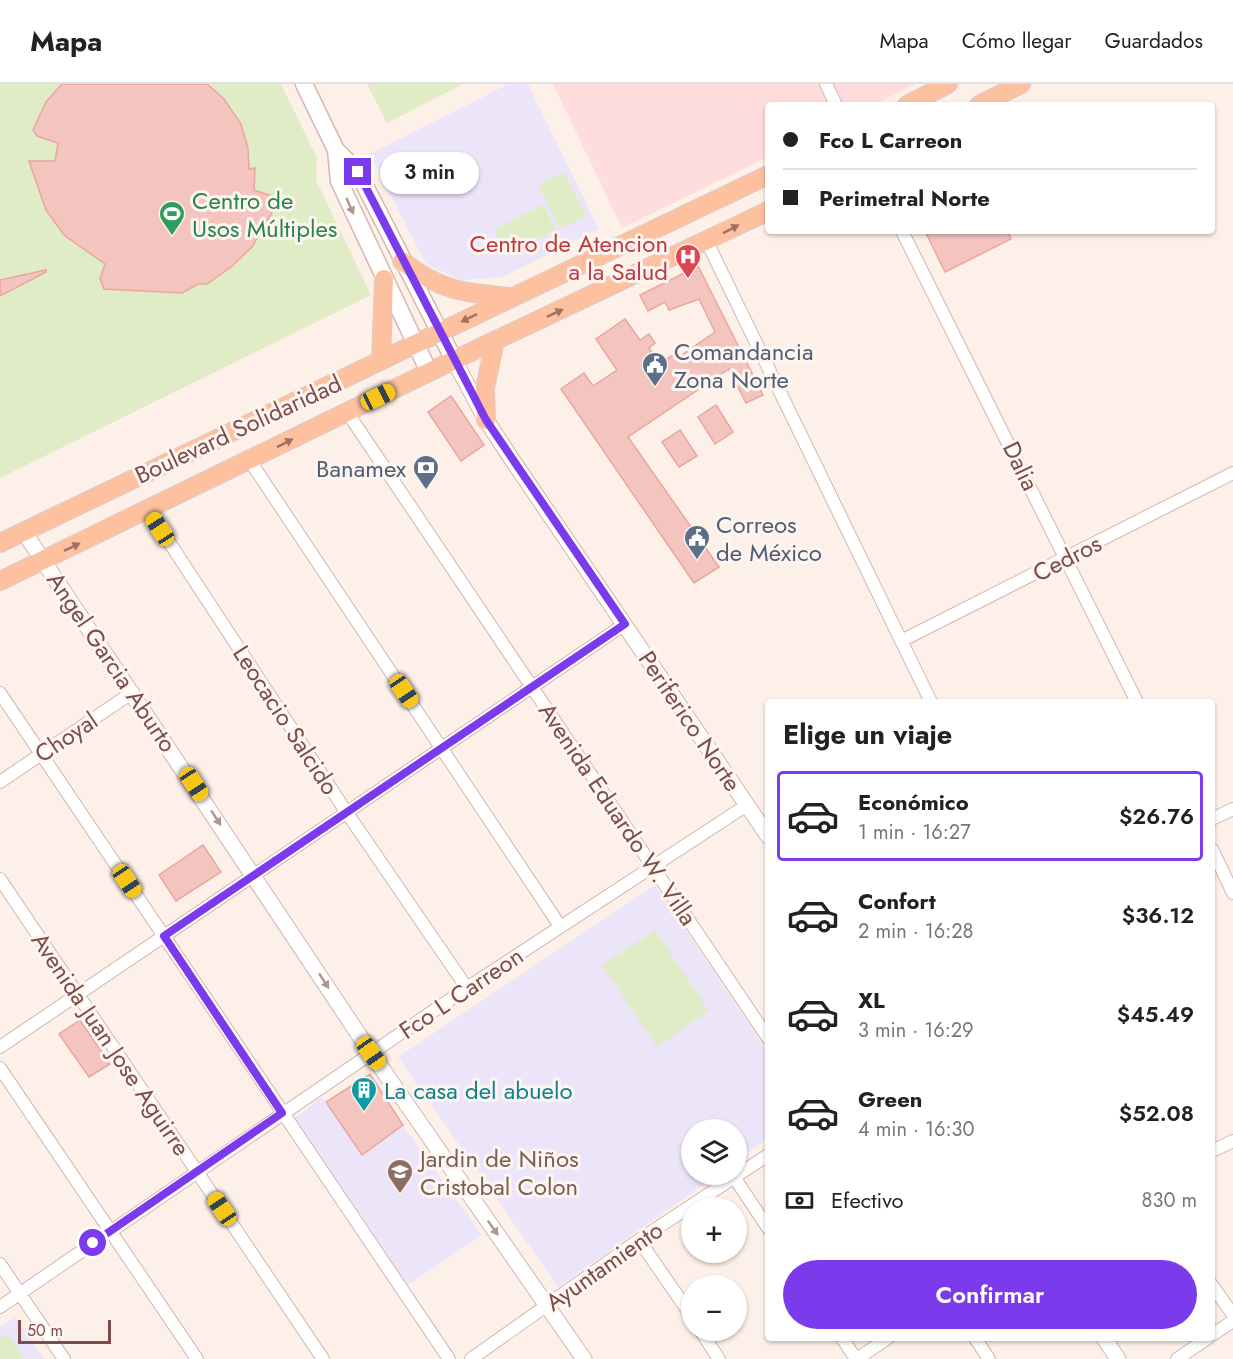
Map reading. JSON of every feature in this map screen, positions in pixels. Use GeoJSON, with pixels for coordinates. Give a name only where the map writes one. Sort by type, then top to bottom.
{"type":"FeatureCollection","features":[{"type":"Feature","properties":{"kind":"main road"},"geometry":{"type":"LineString","coordinates":[[304,84],[336,150],[339,182],[429,372]]}},
{"type":"Feature","properties":{"kind":"main road"},"geometry":{"type":"LineString","coordinates":[[913,102],[948,84]]}},
{"type":"Feature","properties":{"kind":"main road"},"geometry":{"type":"LineString","coordinates":[[985,102],[1021,84]]}},
{"type":"Feature","properties":{"kind":"main road","name":"Periferico Norte"},"geometry":{"type":"LineString","coordinates":[[336,150],[358,172],[454,360]]}},
{"type":"Feature","properties":{"kind":"main road","name":"Boulevard Solidaridad"},"geometry":{"type":"LineString","coordinates":[[0,543],[765,176]]}},
{"type":"Feature","properties":{"kind":"main road","name":"Boulevard Solidaridad"},"geometry":{"type":"LineString","coordinates":[[0,581],[429,372],[765,213]]}},
{"type":"Feature","properties":{"kind":"main road"},"geometry":{"type":"LineString","coordinates":[[402,261],[425,279],[451,289],[508,299],[515,331]]}},
{"type":"Feature","properties":{"kind":"main road"},"geometry":{"type":"LineString","coordinates":[[381,361],[384,279]]}},
{"type":"Feature","properties":{"kind":"main road"},"geometry":{"type":"LineString","coordinates":[[486,420],[485,388],[495,341]]}},
{"type":"Feature","properties":{"kind":"street"},"geometry":{"type":"LineString","coordinates":[[826,84],[835,102]]}},
{"type":"Feature","properties":{"kind":"street","name":"Dalia"},"geometry":{"type":"LineString","coordinates":[[904,234],[1136,699]]}},
{"type":"Feature","properties":{"kind":"street"},"geometry":{"type":"LineString","coordinates":[[707,242],[930,699]]}},
{"type":"Feature","properties":{"kind":"street","name":"Periferico Norte"},"geometry":{"type":"LineString","coordinates":[[454,360],[486,420],[765,832]]}},
{"type":"Feature","properties":{"kind":"street","name":"Avenida Eduardo W. Villa"},"geometry":{"type":"LineString","coordinates":[[346,412],[534,687],[765,1034]]}},
{"type":"Feature","properties":{"kind":"street"},"geometry":{"type":"LineString","coordinates":[[250,461],[560,926]]}},
{"type":"Feature","properties":{"kind":"street","name":"Cedros"},"geometry":{"type":"LineString","coordinates":[[901,641],[1233,473]]}},
{"type":"Feature","properties":{"kind":"street","name":"Leocacio Salcido"},"geometry":{"type":"LineString","coordinates":[[148,510],[347,813],[467,988]]}},
{"type":"Feature","properties":{"kind":"street","name":"Angel Garcia Aburto"},"geometry":{"type":"LineString","coordinates":[[24,532],[133,692],[371,1053],[584,1359]]}},
{"type":"Feature","properties":{"kind":"street"},"geometry":{"type":"LineString","coordinates":[[0,1047],[625,624]]}},
{"type":"Feature","properties":{"kind":"street","name":"Choyal"},"geometry":{"type":"LineString","coordinates":[[0,782],[133,692]]}},
{"type":"Feature","properties":{"kind":"street"},"geometry":{"type":"LineString","coordinates":[[0,693],[449,1359]]}},
{"type":"Feature","properties":{"kind":"street","name":"Fco L Carreon"},"geometry":{"type":"LineString","coordinates":[[0,1307],[467,988],[747,805]]}},
{"type":"Feature","properties":{"kind":"street"},"geometry":{"type":"LineString","coordinates":[[1215,818],[1233,809]]}},
{"type":"Feature","properties":{"kind":"street"},"geometry":{"type":"LineString","coordinates":[[1215,855],[1233,893]]}},
{"type":"Feature","properties":{"kind":"street","name":"Avenida Juan Jose Aguirre"},"geometry":{"type":"LineString","coordinates":[[0,879],[322,1359]]}},
{"type":"Feature","properties":{"kind":"street"},"geometry":{"type":"LineString","coordinates":[[0,1068],[197,1359]]}},
{"type":"Feature","properties":{"kind":"street"},"geometry":{"type":"LineString","coordinates":[[1215,1150],[1233,1141]]}},
{"type":"Feature","properties":{"kind":"street","name":"Ayuntamiento"},"geometry":{"type":"LineString","coordinates":[[747,1169],[765,1157]]}},
{"type":"Feature","properties":{"kind":"street","name":"Ayuntamiento"},"geometry":{"type":"LineString","coordinates":[[471,1359],[639,1240],[722,1185]]}},
{"type":"Feature","properties":{"kind":"street"},"geometry":{"type":"LineString","coordinates":[[739,1185],[765,1224]]}},
{"type":"Feature","properties":{"kind":"street"},"geometry":{"type":"LineString","coordinates":[[639,1240],[681,1301]]}},
{"type":"Feature","properties":{"kind":"street"},"geometry":{"type":"LineString","coordinates":[[0,1264],[64,1359]]}},
{"type":"Feature","properties":{"kind":"street"},"geometry":{"type":"LineString","coordinates":[[1215,1289],[1233,1315]]}},
{"type":"Feature","properties":{"kind":"street"},"geometry":{"type":"LineString","coordinates":[[1215,1333],[1233,1321]]}},
{"type":"Feature","properties":{"kind":"street"},"geometry":{"type":"LineString","coordinates":[[707,1341],[719,1359]]}},
{"type":"Feature","properties":{"kind":"street"},"geometry":{"type":"LineString","coordinates":[[844,1341],[857,1359],[884,1341]]}},
{"type":"Feature","properties":{"kind":"street"},"geometry":{"type":"LineString","coordinates":[[977,1341],[989,1359]]}},
{"type":"Feature","properties":{"kind":"street"},"geometry":{"type":"LineString","coordinates":[[1106,1341],[1118,1359]]}},
{"type":"Feature","properties":{"kind":"street"},"geometry":{"type":"LineString","coordinates":[[1177,1359],[1204,1341]]}},
{"type":"Feature","properties":{"kind":"shaded area"},"geometry":{"type":"Polygon","coordinates":[[[508,84],[528,84],[599,229],[502,277],[462,280],[426,264],[370,154],[508,84]]]}},
{"type":"Feature","properties":{"kind":"shaded area"},"geometry":{"type":"Polygon","coordinates":[[[553,84],[916,84],[879,102],[765,102],[765,158],[622,228],[553,84]]]}},
{"type":"Feature","properties":{"kind":"shaded area"},"geometry":{"type":"Polygon","coordinates":[[[655,885],[765,1048],[765,1140],[747,1153],[747,1119],[681,1119],[681,1185],[703,1185],[686,1197],[681,1197],[681,1200],[558,1287],[398,1057],[655,885]]]}},
{"type":"Feature","properties":{"kind":"shaded area","name":"Jardin de Niños Cristobal Colon"},"geometry":{"type":"Polygon","coordinates":[[[322,1097],[362,1155],[403,1125],[482,1235],[408,1285],[295,1118],[322,1097]]]}},
{"type":"Feature","properties":{"kind":"shaded area"},"geometry":{"type":"Polygon","coordinates":[[[16,1317],[44,1359],[0,1359],[0,1327],[16,1317]]]}},
{"type":"Feature","properties":{"kind":"green space","name":"Centro de Usos Múltiples"},"geometry":{"type":"Polygon","coordinates":[[[0,84],[281,84],[317,158],[316,180],[371,295],[0,478],[0,84]]]}},
{"type":"Feature","properties":{"kind":"green space"},"geometry":{"type":"Polygon","coordinates":[[[367,84],[463,84],[387,123],[367,84]]]}},
{"type":"Feature","properties":{"kind":"green space"},"geometry":{"type":"Polygon","coordinates":[[[564,172],[586,216],[560,229],[538,185],[564,172]]]}},
{"type":"Feature","properties":{"kind":"green space"},"geometry":{"type":"Polygon","coordinates":[[[543,204],[556,230],[507,255],[494,230],[543,204]]]}},
{"type":"Feature","properties":{"kind":"green space"},"geometry":{"type":"Polygon","coordinates":[[[655,930],[709,1011],[657,1047],[602,965],[655,930]]]}},
{"type":"Feature","properties":{"kind":"green space"},"geometry":{"type":"Polygon","coordinates":[[[8,1334],[25,1359],[0,1359],[0,1339],[8,1334]]]}},
{"type":"Feature","properties":{"kind":"building"},"geometry":{"type":"Polygon","coordinates":[[[62,84],[207,84],[224,99],[241,124],[248,148],[249,169],[255,168],[254,190],[273,196],[277,204],[252,247],[231,267],[207,284],[198,284],[182,293],[104,289],[100,279],[105,264],[64,235],[46,210],[29,161],[55,161],[58,143],[37,136],[33,130],[46,102],[62,84]]]}},
{"type":"Feature","properties":{"kind":"building"},"geometry":{"type":"Polygon","coordinates":[[[926,234],[1009,234],[1011,239],[945,272],[926,234]]]}},
{"type":"Feature","properties":{"kind":"building"},"geometry":{"type":"Polygon","coordinates":[[[698,266],[763,395],[746,403],[729,369],[628,437],[719,567],[694,583],[561,389],[584,373],[593,386],[617,370],[596,339],[625,319],[640,340],[649,334],[655,343],[649,348],[659,364],[678,352],[680,356],[715,332],[699,299],[669,310],[665,302],[648,311],[640,295],[698,266]]]}},
{"type":"Feature","properties":{"kind":"building"},"geometry":{"type":"Polygon","coordinates":[[[46,270],[46,272],[0,296],[0,280],[46,270]]]}},
{"type":"Feature","properties":{"kind":"building"},"geometry":{"type":"Polygon","coordinates":[[[451,396],[484,445],[461,461],[428,412],[451,396]]]}},
{"type":"Feature","properties":{"kind":"building"},"geometry":{"type":"Polygon","coordinates":[[[716,405],[733,432],[715,444],[698,417],[716,405]]]}},
{"type":"Feature","properties":{"kind":"building"},"geometry":{"type":"Polygon","coordinates":[[[680,430],[697,456],[679,467],[662,442],[680,430]]]}},
{"type":"Feature","properties":{"kind":"building"},"geometry":{"type":"Polygon","coordinates":[[[203,845],[221,872],[176,901],[159,875],[203,845]]]}},
{"type":"Feature","properties":{"kind":"building"},"geometry":{"type":"Polygon","coordinates":[[[80,1020],[110,1064],[89,1077],[59,1034],[80,1020]]]}},
{"type":"Feature","properties":{"kind":"building","name":"La casa del abuelo"},"geometry":{"type":"Polygon","coordinates":[[[370,1074],[403,1125],[362,1155],[326,1102],[370,1074]]]}},
{"type":"Feature","properties":{"kind":"place","name":"Centro de Usos Múltiples"},"geometry":{"type":"Point","coordinates":[172,237]}},
{"type":"Feature","properties":{"kind":"place","name":"Centro de Atencion a la Salud"},"geometry":{"type":"Point","coordinates":[688,280]}},
{"type":"Feature","properties":{"kind":"place","name":"Comandancia Zona Norte"},"geometry":{"type":"Point","coordinates":[655,388]}},
{"type":"Feature","properties":{"kind":"place","name":"Banamex"},"geometry":{"type":"Point","coordinates":[426,491]}},
{"type":"Feature","properties":{"kind":"place","name":"Correos de México"},"geometry":{"type":"Point","coordinates":[697,561]}},
{"type":"Feature","properties":{"kind":"place","name":"La casa del abuelo"},"geometry":{"type":"Point","coordinates":[364,1113]}},
{"type":"Feature","properties":{"kind":"place","name":"Jardin de Niños Cristobal Colon"},"geometry":{"type":"Point","coordinates":[400,1195]}},
{"type":"Feature","properties":{"kind":"route"},"geometry":{"type":"LineString","coordinates":[[93,1243],[282,1113],[164,936],[625,624],[486,420],[358,172]]}}]}
